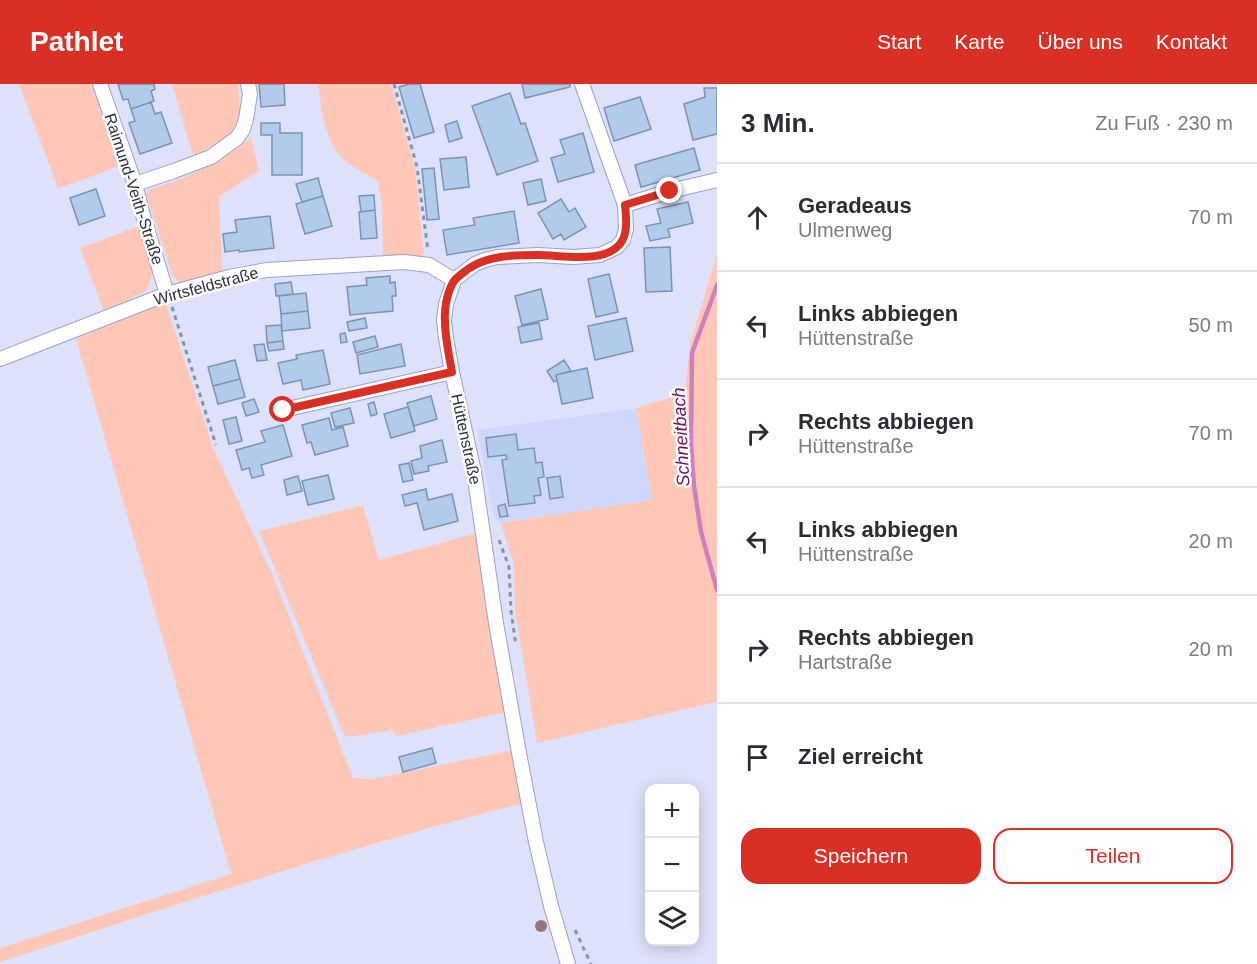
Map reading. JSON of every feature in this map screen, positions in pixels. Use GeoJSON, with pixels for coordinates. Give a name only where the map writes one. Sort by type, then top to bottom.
{"type":"FeatureCollection","features":[{"type":"Feature","properties":{"kind":"street","name":"Raimund-Veith-Straße"},"geometry":{"type":"LineString","coordinates":[[100,84],[135,184],[167,294]]}},
{"type":"Feature","properties":{"kind":"street"},"geometry":{"type":"LineString","coordinates":[[135,184],[211,157],[237,138],[246,119],[250,94],[248,84]]}},
{"type":"Feature","properties":{"kind":"street"},"geometry":{"type":"LineString","coordinates":[[454,280],[475,264],[497,257],[600,255],[617,247],[623,240],[626,229],[625,205],[582,84]]}},
{"type":"Feature","properties":{"kind":"street"},"geometry":{"type":"LineString","coordinates":[[625,205],[717,180]]}},
{"type":"Feature","properties":{"kind":"street","name":"Wirtsfeldstraße"},"geometry":{"type":"LineString","coordinates":[[0,359],[167,294],[229,277],[267,270],[404,262],[429,265],[454,280]]}},
{"type":"Feature","properties":{"kind":"street","name":"Hüttenstraße"},"geometry":{"type":"LineString","coordinates":[[454,280],[444,320],[446,338],[474,472],[487,563],[536,842],[568,964]]}},
{"type":"Feature","properties":{"kind":"street"},"geometry":{"type":"LineString","coordinates":[[283,410],[452,372]]}},
{"type":"Feature","properties":{"kind":"path"},"geometry":{"type":"LineString","coordinates":[[394,84],[417,167],[429,265]]}},
{"type":"Feature","properties":{"kind":"path"},"geometry":{"type":"LineString","coordinates":[[167,294],[216,445]]}},
{"type":"Feature","properties":{"kind":"path"},"geometry":{"type":"LineString","coordinates":[[498,537],[509,567],[511,611],[518,654]]}},
{"type":"Feature","properties":{"kind":"path"},"geometry":{"type":"LineString","coordinates":[[571,921],[591,964]]}},
{"type":"Feature","properties":{"kind":"shaded area"},"geometry":{"type":"Polygon","coordinates":[[[19,84],[91,84],[119,166],[58,189],[19,84]]]}},
{"type":"Feature","properties":{"kind":"shaded area"},"geometry":{"type":"Polygon","coordinates":[[[172,84],[238,84],[240,109],[237,127],[224,140],[193,156],[172,84]]]}},
{"type":"Feature","properties":{"kind":"shaded area"},"geometry":{"type":"Polygon","coordinates":[[[318,84],[391,84],[415,168],[424,256],[383,257],[382,203],[377,181],[344,160],[332,144],[325,125],[318,84]]]}},
{"type":"Feature","properties":{"kind":"shaded area"},"geometry":{"type":"Polygon","coordinates":[[[251,138],[259,171],[219,197],[222,272],[181,283],[173,277],[146,194],[149,190],[216,163],[251,138]]]}},
{"type":"Feature","properties":{"kind":"shaded area"},"geometry":{"type":"Polygon","coordinates":[[[139,226],[154,271],[146,291],[104,312],[80,248],[139,226]]]}},
{"type":"Feature","properties":{"kind":"shaded area"},"geometry":{"type":"Polygon","coordinates":[[[717,254],[717,702],[537,743],[515,610],[514,565],[501,523],[652,500],[636,408],[685,393],[690,344],[717,254]]]}},
{"type":"Feature","properties":{"kind":"shaded area"},"geometry":{"type":"Polygon","coordinates":[[[165,301],[213,448],[273,576],[353,778],[374,779],[512,750],[521,804],[324,859],[0,962],[0,948],[231,874],[76,339],[165,301]]]}},
{"type":"Feature","properties":{"kind":"shaded area"},"geometry":{"type":"Polygon","coordinates":[[[636,408],[652,501],[501,523],[494,518],[477,430],[636,408]]]}},
{"type":"Feature","properties":{"kind":"shaded area"},"geometry":{"type":"Polygon","coordinates":[[[363,505],[379,560],[477,533],[507,712],[396,736],[392,730],[350,737],[344,735],[259,531],[363,505]]]}},
{"type":"Feature","properties":{"kind":"building"},"geometry":{"type":"Polygon","coordinates":[[[118,84],[154,84],[155,89],[151,91],[154,101],[131,109],[128,99],[123,100],[118,84]]]}},
{"type":"Feature","properties":{"kind":"building"},"geometry":{"type":"Polygon","coordinates":[[[259,84],[284,84],[285,105],[261,107],[259,84]]]}},
{"type":"Feature","properties":{"kind":"building"},"geometry":{"type":"Polygon","coordinates":[[[420,84],[434,132],[414,138],[399,87],[420,84]]]}},
{"type":"Feature","properties":{"kind":"building"},"geometry":{"type":"Polygon","coordinates":[[[522,84],[570,84],[570,87],[525,98],[522,84]]]}},
{"type":"Feature","properties":{"kind":"building"},"geometry":{"type":"Polygon","coordinates":[[[704,88],[717,88],[717,134],[693,140],[684,104],[705,97],[704,88]]]}},
{"type":"Feature","properties":{"kind":"building"},"geometry":{"type":"Polygon","coordinates":[[[510,93],[521,124],[525,123],[538,161],[497,175],[472,106],[510,93]]]}},
{"type":"Feature","properties":{"kind":"building"},"geometry":{"type":"Polygon","coordinates":[[[640,97],[651,129],[614,141],[604,108],[640,97]]]}},
{"type":"Feature","properties":{"kind":"building"},"geometry":{"type":"Polygon","coordinates":[[[151,102],[155,114],[161,112],[172,143],[140,154],[129,123],[135,121],[131,109],[151,102]]]}},
{"type":"Feature","properties":{"kind":"building"},"geometry":{"type":"Polygon","coordinates":[[[457,121],[462,138],[449,142],[445,125],[457,121]]]}},
{"type":"Feature","properties":{"kind":"building"},"geometry":{"type":"Polygon","coordinates":[[[261,123],[280,123],[280,133],[302,133],[302,175],[272,175],[272,135],[261,135],[261,123]]]}},
{"type":"Feature","properties":{"kind":"building"},"geometry":{"type":"Polygon","coordinates":[[[583,133],[594,172],[558,182],[551,158],[565,154],[560,140],[583,133]]]}},
{"type":"Feature","properties":{"kind":"building"},"geometry":{"type":"Polygon","coordinates":[[[694,148],[700,170],[641,187],[635,165],[694,148]]]}},
{"type":"Feature","properties":{"kind":"building"},"geometry":{"type":"Polygon","coordinates":[[[466,157],[469,187],[444,190],[440,159],[466,157]]]}},
{"type":"Feature","properties":{"kind":"building"},"geometry":{"type":"Polygon","coordinates":[[[434,168],[439,219],[427,220],[422,169],[434,168]]]}},
{"type":"Feature","properties":{"kind":"building"},"geometry":{"type":"Polygon","coordinates":[[[318,178],[323,196],[302,202],[296,184],[318,178]]]}},
{"type":"Feature","properties":{"kind":"building"},"geometry":{"type":"Polygon","coordinates":[[[541,179],[546,201],[528,205],[523,183],[541,179]]]}},
{"type":"Feature","properties":{"kind":"building"},"geometry":{"type":"Polygon","coordinates":[[[96,189],[105,216],[79,225],[70,198],[96,189]]]}},
{"type":"Feature","properties":{"kind":"building"},"geometry":{"type":"Polygon","coordinates":[[[374,195],[375,210],[361,212],[359,196],[374,195]]]}},
{"type":"Feature","properties":{"kind":"building"},"geometry":{"type":"Polygon","coordinates":[[[323,196],[332,226],[305,234],[296,204],[323,196]]]}},
{"type":"Feature","properties":{"kind":"building"},"geometry":{"type":"Polygon","coordinates":[[[561,199],[569,212],[575,208],[586,227],[564,240],[561,234],[553,239],[538,213],[561,199]]]}},
{"type":"Feature","properties":{"kind":"building"},"geometry":{"type":"Polygon","coordinates":[[[688,202],[693,223],[668,229],[670,237],[650,241],[646,226],[661,223],[657,209],[688,202]]]}},
{"type":"Feature","properties":{"kind":"building"},"geometry":{"type":"Polygon","coordinates":[[[375,210],[377,238],[361,239],[359,212],[375,210]]]}},
{"type":"Feature","properties":{"kind":"building"},"geometry":{"type":"Polygon","coordinates":[[[514,211],[519,243],[447,255],[443,230],[475,225],[473,218],[514,211]]]}},
{"type":"Feature","properties":{"kind":"building"},"geometry":{"type":"Polygon","coordinates":[[[270,216],[274,248],[225,252],[223,234],[237,232],[235,220],[270,216]]]}},
{"type":"Feature","properties":{"kind":"building"},"geometry":{"type":"Polygon","coordinates":[[[670,247],[672,291],[646,292],[644,248],[670,247]]]}},
{"type":"Feature","properties":{"kind":"building"},"geometry":{"type":"Polygon","coordinates":[[[609,274],[618,312],[596,317],[588,279],[609,274]]]}},
{"type":"Feature","properties":{"kind":"building"},"geometry":{"type":"Polygon","coordinates":[[[390,276],[390,283],[395,282],[396,296],[392,296],[393,311],[350,315],[347,287],[367,285],[366,278],[390,276]]]}},
{"type":"Feature","properties":{"kind":"building"},"geometry":{"type":"Polygon","coordinates":[[[291,282],[293,294],[276,296],[275,284],[291,282]]]}},
{"type":"Feature","properties":{"kind":"building"},"geometry":{"type":"Polygon","coordinates":[[[541,289],[548,319],[522,325],[515,296],[541,289]]]}},
{"type":"Feature","properties":{"kind":"building"},"geometry":{"type":"Polygon","coordinates":[[[306,293],[308,311],[281,314],[279,296],[306,293]]]}},
{"type":"Feature","properties":{"kind":"building"},"geometry":{"type":"Polygon","coordinates":[[[308,311],[310,328],[282,331],[281,314],[308,311]]]}},
{"type":"Feature","properties":{"kind":"building"},"geometry":{"type":"Polygon","coordinates":[[[365,318],[367,328],[349,331],[347,322],[365,318]]]}},
{"type":"Feature","properties":{"kind":"building"},"geometry":{"type":"Polygon","coordinates":[[[626,318],[633,351],[595,360],[588,326],[626,318]]]}},
{"type":"Feature","properties":{"kind":"building"},"geometry":{"type":"Polygon","coordinates":[[[539,323],[542,339],[521,343],[518,327],[539,323]]]}},
{"type":"Feature","properties":{"kind":"building"},"geometry":{"type":"Polygon","coordinates":[[[281,325],[283,341],[267,343],[266,326],[281,325]]]}},
{"type":"Feature","properties":{"kind":"building"},"geometry":{"type":"Polygon","coordinates":[[[345,333],[347,342],[341,343],[340,334],[345,333]]]}},
{"type":"Feature","properties":{"kind":"building"},"geometry":{"type":"Polygon","coordinates":[[[375,336],[378,347],[356,353],[353,342],[375,336]]]}},
{"type":"Feature","properties":{"kind":"building"},"geometry":{"type":"Polygon","coordinates":[[[283,341],[284,349],[269,351],[267,343],[283,341]]]}},
{"type":"Feature","properties":{"kind":"building"},"geometry":{"type":"Polygon","coordinates":[[[264,344],[267,360],[257,361],[254,345],[264,344]]]}},
{"type":"Feature","properties":{"kind":"building"},"geometry":{"type":"Polygon","coordinates":[[[401,344],[405,366],[360,374],[357,355],[401,344]]]}},
{"type":"Feature","properties":{"kind":"building"},"geometry":{"type":"Polygon","coordinates":[[[323,350],[330,384],[303,390],[301,380],[283,384],[278,363],[297,359],[296,355],[323,350]]]}},
{"type":"Feature","properties":{"kind":"building"},"geometry":{"type":"Polygon","coordinates":[[[235,360],[240,379],[213,386],[208,367],[235,360]]]}},
{"type":"Feature","properties":{"kind":"building"},"geometry":{"type":"Polygon","coordinates":[[[564,360],[571,371],[556,375],[557,380],[554,382],[547,371],[564,360]]]}},
{"type":"Feature","properties":{"kind":"building"},"geometry":{"type":"Polygon","coordinates":[[[587,368],[593,398],[562,404],[556,375],[587,368]]]}},
{"type":"Feature","properties":{"kind":"building"},"geometry":{"type":"Polygon","coordinates":[[[240,379],[245,397],[218,404],[213,386],[240,379]]]}},
{"type":"Feature","properties":{"kind":"building"},"geometry":{"type":"Polygon","coordinates":[[[431,396],[437,419],[414,426],[407,403],[431,396]]]}},
{"type":"Feature","properties":{"kind":"building"},"geometry":{"type":"Polygon","coordinates":[[[254,399],[259,412],[246,416],[242,403],[254,399]]]}},
{"type":"Feature","properties":{"kind":"building"},"geometry":{"type":"Polygon","coordinates":[[[374,402],[377,414],[371,416],[368,404],[374,402]]]}},
{"type":"Feature","properties":{"kind":"building"},"geometry":{"type":"Polygon","coordinates":[[[408,407],[415,431],[391,438],[384,414],[408,407]]]}},
{"type":"Feature","properties":{"kind":"building"},"geometry":{"type":"Polygon","coordinates":[[[350,408],[354,423],[335,427],[331,413],[350,408]]]}},
{"type":"Feature","properties":{"kind":"building"},"geometry":{"type":"Polygon","coordinates":[[[236,417],[242,441],[229,444],[223,420],[236,417]]]}},
{"type":"Feature","properties":{"kind":"building"},"geometry":{"type":"Polygon","coordinates":[[[329,418],[332,430],[343,427],[348,446],[315,455],[311,442],[307,443],[302,425],[329,418]]]}},
{"type":"Feature","properties":{"kind":"building"},"geometry":{"type":"Polygon","coordinates":[[[283,425],[292,456],[261,465],[264,475],[252,478],[249,468],[242,470],[236,450],[265,442],[261,431],[283,425]]]}},
{"type":"Feature","properties":{"kind":"building"},"geometry":{"type":"Polygon","coordinates":[[[516,434],[518,450],[534,448],[536,463],[542,462],[544,477],[538,478],[541,495],[534,496],[535,503],[509,506],[502,460],[507,459],[506,455],[488,457],[486,438],[516,434]]]}},
{"type":"Feature","properties":{"kind":"building"},"geometry":{"type":"Polygon","coordinates":[[[442,440],[447,462],[428,466],[429,471],[414,474],[411,461],[422,458],[420,446],[442,440]]]}},
{"type":"Feature","properties":{"kind":"building"},"geometry":{"type":"Polygon","coordinates":[[[409,463],[413,480],[403,482],[399,465],[409,463]]]}},
{"type":"Feature","properties":{"kind":"building"},"geometry":{"type":"Polygon","coordinates":[[[328,475],[334,499],[308,505],[302,481],[328,475]]]}},
{"type":"Feature","properties":{"kind":"building"},"geometry":{"type":"Polygon","coordinates":[[[298,476],[302,491],[287,495],[284,480],[298,476]]]}},
{"type":"Feature","properties":{"kind":"building"},"geometry":{"type":"Polygon","coordinates":[[[560,476],[563,497],[550,499],[547,478],[560,476]]]}},
{"type":"Feature","properties":{"kind":"building"},"geometry":{"type":"Polygon","coordinates":[[[426,489],[428,500],[452,494],[458,521],[424,530],[417,503],[405,506],[402,495],[426,489]]]}},
{"type":"Feature","properties":{"kind":"building"},"geometry":{"type":"Polygon","coordinates":[[[505,504],[508,516],[500,517],[498,506],[505,504]]]}},
{"type":"Feature","properties":{"kind":"building"},"geometry":{"type":"Polygon","coordinates":[[[432,748],[436,763],[403,772],[399,757],[432,748]]]}},
{"type":"Feature","properties":{"kind":"waterway","name":"Schneitbach"},"geometry":{"type":"LineString","coordinates":[[717,285],[692,353],[691,444],[701,532],[717,590]]}},
{"type":"Feature","properties":{"kind":"route"},"geometry":{"type":"LineString","coordinates":[[283,410],[452,372],[444,320],[446,304],[454,280],[475,264],[497,257],[538,255],[573,257],[609,252],[623,240],[626,229],[625,205],[670,191]]}}]}
